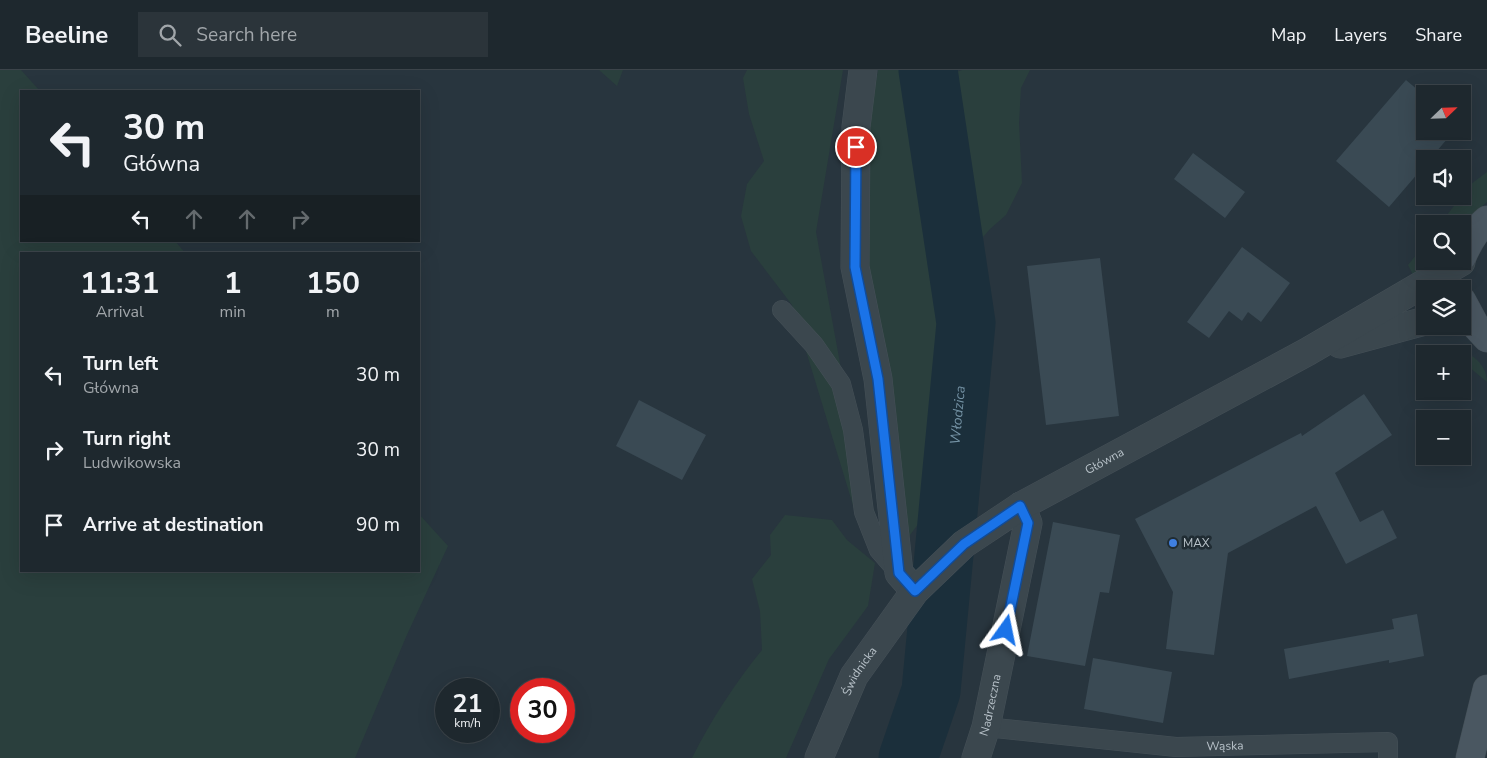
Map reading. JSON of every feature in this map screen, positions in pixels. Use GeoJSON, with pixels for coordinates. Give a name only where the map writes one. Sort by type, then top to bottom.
{"type":"FeatureCollection","features":[{"type":"Feature","properties":{"kind":"main road"},"geometry":{"type":"LineString","coordinates":[[1471,238],[1487,220]]}},
{"type":"Feature","properties":{"kind":"main road"},"geometry":{"type":"LineString","coordinates":[[1471,317],[1475,325],[1487,338]]}},
{"type":"Feature","properties":{"kind":"main road"},"geometry":{"type":"LineString","coordinates":[[1470,758],[1487,689]]}},
{"type":"Feature","properties":{"kind":"street"},"geometry":{"type":"LineString","coordinates":[[863,70],[856,127],[855,267],[878,379],[913,582]]}},
{"type":"Feature","properties":{"kind":"street","name":"Główna"},"geometry":{"type":"LineString","coordinates":[[913,582],[1020,506],[1307,352],[1447,270]]}},
{"type":"Feature","properties":{"kind":"street","name":"Główna"},"geometry":{"type":"LineString","coordinates":[[1307,352],[1416,323]]}},
{"type":"Feature","properties":{"kind":"street","name":"Nadrzeczna"},"geometry":{"type":"LineString","coordinates":[[976,758],[986,727],[1028,523],[1020,506]]}},
{"type":"Feature","properties":{"kind":"street","name":"Świdnicka"},"geometry":{"type":"LineString","coordinates":[[818,758],[854,676],[913,582]]}},
{"type":"Feature","properties":{"kind":"lane"},"geometry":{"type":"LineString","coordinates":[[782,310],[814,345],[841,384],[853,430],[864,512],[879,550],[913,582]]}},
{"type":"Feature","properties":{"kind":"lane","name":"Wąska"},"geometry":{"type":"LineString","coordinates":[[986,727],[1176,747],[1388,742],[1388,758]]}},
{"type":"Feature","properties":{"kind":"green space"},"geometry":{"type":"Polygon","coordinates":[[[0,70],[21,70],[39,90],[20,90],[20,242],[176,242],[184,252],[20,252],[20,572],[420,572],[420,515],[448,546],[406,637],[355,758],[0,758],[0,70]]]}},
{"type":"Feature","properties":{"kind":"green space"},"geometry":{"type":"Polygon","coordinates":[[[599,70],[623,70],[617,86],[599,70]]]}},
{"type":"Feature","properties":{"kind":"green space"},"geometry":{"type":"Polygon","coordinates":[[[747,70],[843,70],[816,232],[870,527],[856,515],[792,305],[751,251],[741,216],[747,184],[764,161],[749,114],[743,78],[747,70]]]}},
{"type":"Feature","properties":{"kind":"green space"},"geometry":{"type":"Polygon","coordinates":[[[878,70],[908,70],[941,316],[925,515],[904,543],[850,229],[878,70]]]}},
{"type":"Feature","properties":{"kind":"green space"},"geometry":{"type":"Polygon","coordinates":[[[962,70],[1030,70],[1021,88],[1019,123],[1022,183],[1006,215],[976,245],[949,75],[962,70]]]}},
{"type":"Feature","properties":{"kind":"green space"},"geometry":{"type":"Polygon","coordinates":[[[1487,172],[1487,202],[1471,216],[1447,215],[1455,205],[1471,205],[1471,184],[1487,172]]]}},
{"type":"Feature","properties":{"kind":"green space"},"geometry":{"type":"Polygon","coordinates":[[[1416,255],[1416,270],[1422,270],[1413,275],[1408,265],[1416,255]]]}},
{"type":"Feature","properties":{"kind":"green space"},"geometry":{"type":"Polygon","coordinates":[[[1471,355],[1484,368],[1487,382],[1471,369],[1471,355]]]}},
{"type":"Feature","properties":{"kind":"green space"},"geometry":{"type":"Polygon","coordinates":[[[785,515],[832,520],[847,540],[875,563],[868,606],[829,659],[786,758],[692,758],[724,702],[762,650],[760,611],[752,579],[771,555],[770,535],[785,515]]]}},
{"type":"Feature","properties":{"kind":"building"},"geometry":{"type":"Polygon","coordinates":[[[1406,80],[1416,88],[1416,140],[1446,140],[1438,150],[1416,150],[1416,176],[1389,207],[1336,161],[1406,80]]]}},
{"type":"Feature","properties":{"kind":"building"},"geometry":{"type":"Polygon","coordinates":[[[1193,153],[1245,192],[1225,218],[1174,179],[1193,153]]]}},
{"type":"Feature","properties":{"kind":"building"},"geometry":{"type":"Polygon","coordinates":[[[1242,247],[1290,283],[1261,322],[1248,312],[1242,321],[1229,311],[1209,338],[1187,322],[1242,247]]]}},
{"type":"Feature","properties":{"kind":"building"},"geometry":{"type":"Polygon","coordinates":[[[1100,258],[1119,416],[1046,425],[1027,266],[1100,258]]]}},
{"type":"Feature","properties":{"kind":"building"},"geometry":{"type":"Polygon","coordinates":[[[1364,394],[1392,435],[1335,473],[1360,522],[1383,510],[1397,538],[1346,564],[1316,506],[1228,553],[1214,655],[1166,649],[1173,592],[1135,519],[1301,433],[1302,436],[1364,394]]]}},
{"type":"Feature","properties":{"kind":"building"},"geometry":{"type":"Polygon","coordinates":[[[639,400],[706,435],[682,480],[616,446],[639,400]]]}},
{"type":"Feature","properties":{"kind":"building"},"geometry":{"type":"Polygon","coordinates":[[[1053,522],[1120,535],[1109,593],[1100,592],[1085,666],[1027,656],[1053,522]]]}},
{"type":"Feature","properties":{"kind":"building"},"geometry":{"type":"Polygon","coordinates":[[[1417,614],[1424,656],[1389,663],[1389,660],[1289,679],[1284,649],[1394,629],[1392,619],[1417,614]]]}},
{"type":"Feature","properties":{"kind":"building"},"geometry":{"type":"Polygon","coordinates":[[[1093,658],[1172,672],[1163,723],[1084,709],[1093,658]]]}},
{"type":"Feature","properties":{"kind":"waterway","name":"Włodzica"},"geometry":{"type":"LineString","coordinates":[[908,758],[931,691],[966,323],[928,70]]}},
{"type":"Feature","properties":{"kind":"place","name":"MAX"},"geometry":{"type":"Point","coordinates":[1173,543]}},
{"type":"Feature","properties":{"kind":"route"},"geometry":{"type":"LineString","coordinates":[[856,147],[855,267],[878,379],[899,573],[915,591],[964,544],[1020,506],[1028,523],[1006,630]]}}]}
